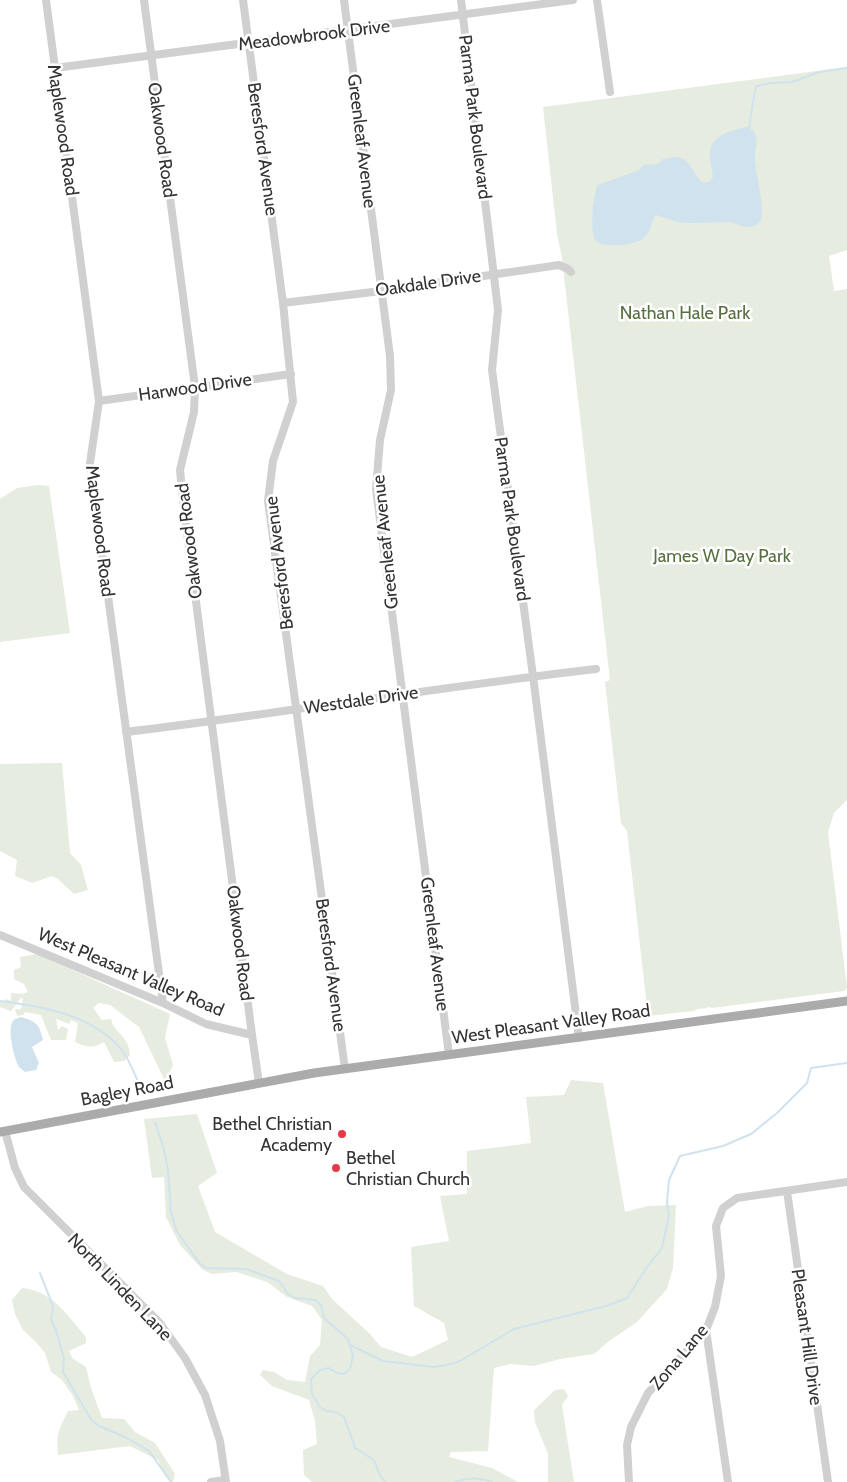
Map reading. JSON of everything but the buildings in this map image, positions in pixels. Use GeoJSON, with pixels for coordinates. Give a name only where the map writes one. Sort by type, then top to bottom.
{"type":"FeatureCollection","features":[{"type":"Feature","properties":{"kind":"main road","name":"West Pleasant Valley Road"},"geometry":{"type":"LineString","coordinates":[[259,1083],[448,1054],[847,1001]]}},
{"type":"Feature","properties":{"kind":"main road","name":"Bagley Road"},"geometry":{"type":"LineString","coordinates":[[3,1131],[259,1083]]}},
{"type":"Feature","properties":{"kind":"street","name":"Maplewood Road"},"geometry":{"type":"LineString","coordinates":[[46,0],[99,401],[90,463],[163,1003]]}},
{"type":"Feature","properties":{"kind":"street","name":"Oakwood Road"},"geometry":{"type":"LineString","coordinates":[[144,0],[195,387],[194,412],[180,470],[182,500],[259,1083]]}},
{"type":"Feature","properties":{"kind":"street","name":"Beresford Avenue"},"geometry":{"type":"LineString","coordinates":[[243,0],[283,302],[293,402],[273,461],[268,501],[298,709],[345,1069]]}},
{"type":"Feature","properties":{"kind":"street","name":"Greenleaf Avenue"},"geometry":{"type":"LineString","coordinates":[[344,0],[390,356],[391,390],[380,440],[376,490],[448,1054]]}},
{"type":"Feature","properties":{"kind":"street","name":"Parma Park Boulevard"},"geometry":{"type":"LineString","coordinates":[[461,0],[498,310],[492,370],[579,1038]]}},
{"type":"Feature","properties":{"kind":"street","name":"Meadowbrook Drive"},"geometry":{"type":"LineString","coordinates":[[55,68],[151,57],[573,0]]}},
{"type":"Feature","properties":{"kind":"street"},"geometry":{"type":"LineString","coordinates":[[597,0],[610,92]]}},
{"type":"Feature","properties":{"kind":"street","name":"Oakdale Drive"},"geometry":{"type":"LineString","coordinates":[[283,302],[381,291],[559,265],[571,272]]}},
{"type":"Feature","properties":{"kind":"street","name":"Harwood Drive"},"geometry":{"type":"LineString","coordinates":[[99,401],[291,374]]}},
{"type":"Feature","properties":{"kind":"street","name":"Westdale Drive"},"geometry":{"type":"LineString","coordinates":[[126,732],[596,669]]}},
{"type":"Feature","properties":{"kind":"street","name":"West Pleasant Valley Road"},"geometry":{"type":"LineString","coordinates":[[0,935],[163,1003],[206,1024],[252,1036]]}},
{"type":"Feature","properties":{"kind":"street","name":"North Linden Lane"},"geometry":{"type":"LineString","coordinates":[[3,1131],[15,1168],[24,1187],[158,1322],[185,1358],[207,1402],[220,1441],[225,1481]]}},
{"type":"Feature","properties":{"kind":"street","name":"Zona Lane"},"geometry":{"type":"LineString","coordinates":[[630,1482],[627,1445],[631,1427],[639,1410],[648,1393],[706,1330],[715,1307],[721,1276],[716,1226],[723,1208],[737,1198],[847,1182]]}},
{"type":"Feature","properties":{"kind":"street","name":"Pleasant Hill Drive"},"geometry":{"type":"LineString","coordinates":[[787,1191],[828,1482]]}},
{"type":"Feature","properties":{"kind":"street"},"geometry":{"type":"LineString","coordinates":[[706,1330],[728,1482]]}},
{"type":"Feature","properties":{"kind":"street"},"geometry":{"type":"LineString","coordinates":[[211,1482],[225,1481]]}},
{"type":"Feature","properties":{"kind":"green space"},"geometry":{"type":"Polygon","coordinates":[[[847,67],[847,250],[829,256],[834,291],[847,289],[847,800],[834,813],[828,832],[847,988],[844,991],[648,1016],[627,831],[621,823],[605,682],[610,680],[543,107],[847,67]]]}},
{"type":"Feature","properties":{"kind":"green space"},"geometry":{"type":"Polygon","coordinates":[[[38,485],[49,486],[70,633],[0,642],[0,499],[17,488],[38,485]]]}},
{"type":"Feature","properties":{"kind":"green space"},"geometry":{"type":"Polygon","coordinates":[[[62,763],[70,853],[81,865],[88,890],[74,894],[52,876],[32,883],[15,876],[17,860],[0,851],[0,764],[62,763]]]}},
{"type":"Feature","properties":{"kind":"green space"},"geometry":{"type":"Polygon","coordinates":[[[37,954],[170,1014],[165,1038],[173,1065],[165,1081],[139,1027],[110,1005],[99,1003],[93,1008],[102,1020],[111,1019],[127,1043],[130,1055],[124,1061],[114,1062],[104,1042],[96,1046],[90,1046],[75,1042],[78,1023],[71,1020],[69,1024],[56,1019],[58,1030],[62,1026],[68,1029],[66,1040],[51,1040],[41,1015],[25,1012],[23,1015],[17,1016],[15,1009],[21,1009],[23,999],[21,998],[11,1011],[0,1007],[0,1002],[6,999],[11,1001],[11,993],[22,994],[28,992],[24,984],[14,979],[14,970],[21,967],[20,957],[37,954]]]}},
{"type":"Feature","properties":{"kind":"green space"},"geometry":{"type":"Polygon","coordinates":[[[571,1080],[603,1083],[625,1212],[648,1206],[676,1205],[673,1268],[667,1289],[637,1322],[594,1354],[560,1359],[534,1366],[510,1364],[494,1368],[488,1451],[451,1452],[449,1457],[492,1468],[518,1482],[312,1482],[304,1475],[303,1450],[317,1444],[315,1421],[309,1400],[272,1386],[260,1375],[263,1370],[274,1372],[287,1380],[305,1382],[310,1356],[320,1345],[322,1320],[312,1306],[287,1297],[267,1282],[236,1272],[212,1274],[203,1270],[180,1245],[166,1217],[164,1177],[152,1178],[144,1119],[197,1114],[217,1173],[198,1186],[215,1232],[287,1274],[323,1286],[332,1299],[370,1334],[381,1347],[412,1357],[448,1340],[444,1323],[414,1306],[411,1247],[449,1241],[440,1196],[467,1194],[467,1151],[531,1143],[526,1097],[564,1095],[571,1080]]]}},
{"type":"Feature","properties":{"kind":"green space"},"geometry":{"type":"Polygon","coordinates":[[[22,1288],[42,1294],[59,1305],[86,1337],[86,1343],[69,1351],[72,1358],[86,1367],[91,1388],[102,1418],[124,1419],[135,1432],[155,1443],[175,1474],[173,1482],[165,1476],[158,1460],[130,1446],[58,1455],[57,1442],[62,1423],[68,1411],[79,1410],[73,1396],[62,1380],[51,1372],[45,1353],[23,1330],[15,1314],[12,1300],[22,1288]]]}},
{"type":"Feature","properties":{"kind":"green space"},"geometry":{"type":"Polygon","coordinates":[[[564,1389],[568,1396],[562,1405],[574,1482],[548,1482],[548,1454],[535,1422],[534,1410],[555,1390],[564,1389]]]}},
{"type":"Feature","properties":{"kind":"water"},"geometry":{"type":"Polygon","coordinates":[[[746,127],[753,130],[756,138],[755,161],[761,198],[761,221],[754,226],[744,227],[731,222],[677,222],[656,215],[648,233],[644,238],[634,243],[606,245],[596,241],[593,231],[592,214],[598,185],[639,170],[643,165],[658,164],[663,159],[675,157],[685,160],[703,183],[709,182],[713,177],[710,150],[716,139],[733,130],[746,127]]]}},
{"type":"Feature","properties":{"kind":"water"},"geometry":{"type":"Polygon","coordinates":[[[21,1017],[31,1020],[36,1024],[43,1040],[32,1047],[39,1063],[36,1070],[25,1072],[17,1063],[11,1035],[12,1023],[15,1019],[21,1017]]]}},
{"type":"Feature","properties":{"kind":"waterway"},"geometry":{"type":"LineString","coordinates":[[749,128],[757,86],[792,82],[819,72],[847,68]]}},
{"type":"Feature","properties":{"kind":"waterway"},"geometry":{"type":"LineString","coordinates":[[0,1001],[49,1009],[82,1020],[97,1028],[122,1050],[141,1088]]}},
{"type":"Feature","properties":{"kind":"waterway"},"geometry":{"type":"LineString","coordinates":[[350,1345],[383,1361],[434,1367],[447,1365],[460,1361],[514,1329],[606,1306],[627,1298],[662,1248],[669,1216],[667,1202],[669,1180],[680,1156],[723,1146],[751,1134],[777,1113],[807,1083],[811,1068],[847,1063]]}},
{"type":"Feature","properties":{"kind":"waterway"},"geometry":{"type":"LineString","coordinates":[[155,1122],[164,1149],[168,1170],[171,1212],[176,1230],[200,1264],[206,1268],[246,1269],[279,1281],[288,1294],[295,1298],[315,1300],[321,1305],[324,1318],[348,1339],[353,1356],[350,1369],[344,1374],[337,1373],[329,1368],[320,1370],[311,1379],[312,1394],[320,1407],[344,1417],[355,1448],[374,1460],[385,1482]]}},
{"type":"Feature","properties":{"kind":"waterway"},"geometry":{"type":"LineString","coordinates":[[40,1273],[53,1306],[51,1320],[56,1330],[64,1359],[63,1372],[92,1421],[149,1451],[171,1482]]}},
{"type":"Feature","properties":{"kind":"waterway"},"geometry":{"type":"LineString","coordinates":[[455,1482],[473,1478],[492,1482]]}},
{"type":"Feature","properties":{"kind":"place","name":"Bethel Christian Academy"},"geometry":{"type":"Point","coordinates":[342,1134]}},
{"type":"Feature","properties":{"kind":"place","name":"Bethel Christian Church"},"geometry":{"type":"Point","coordinates":[336,1168]}},
{"type":"Feature","properties":{"kind":"park label","name":"Nathan Hale Park"},"geometry":{"type":"Point","coordinates":[685,313]}},
{"type":"Feature","properties":{"kind":"park label","name":"James W Day Park"},"geometry":{"type":"Point","coordinates":[722,556]}}]}
